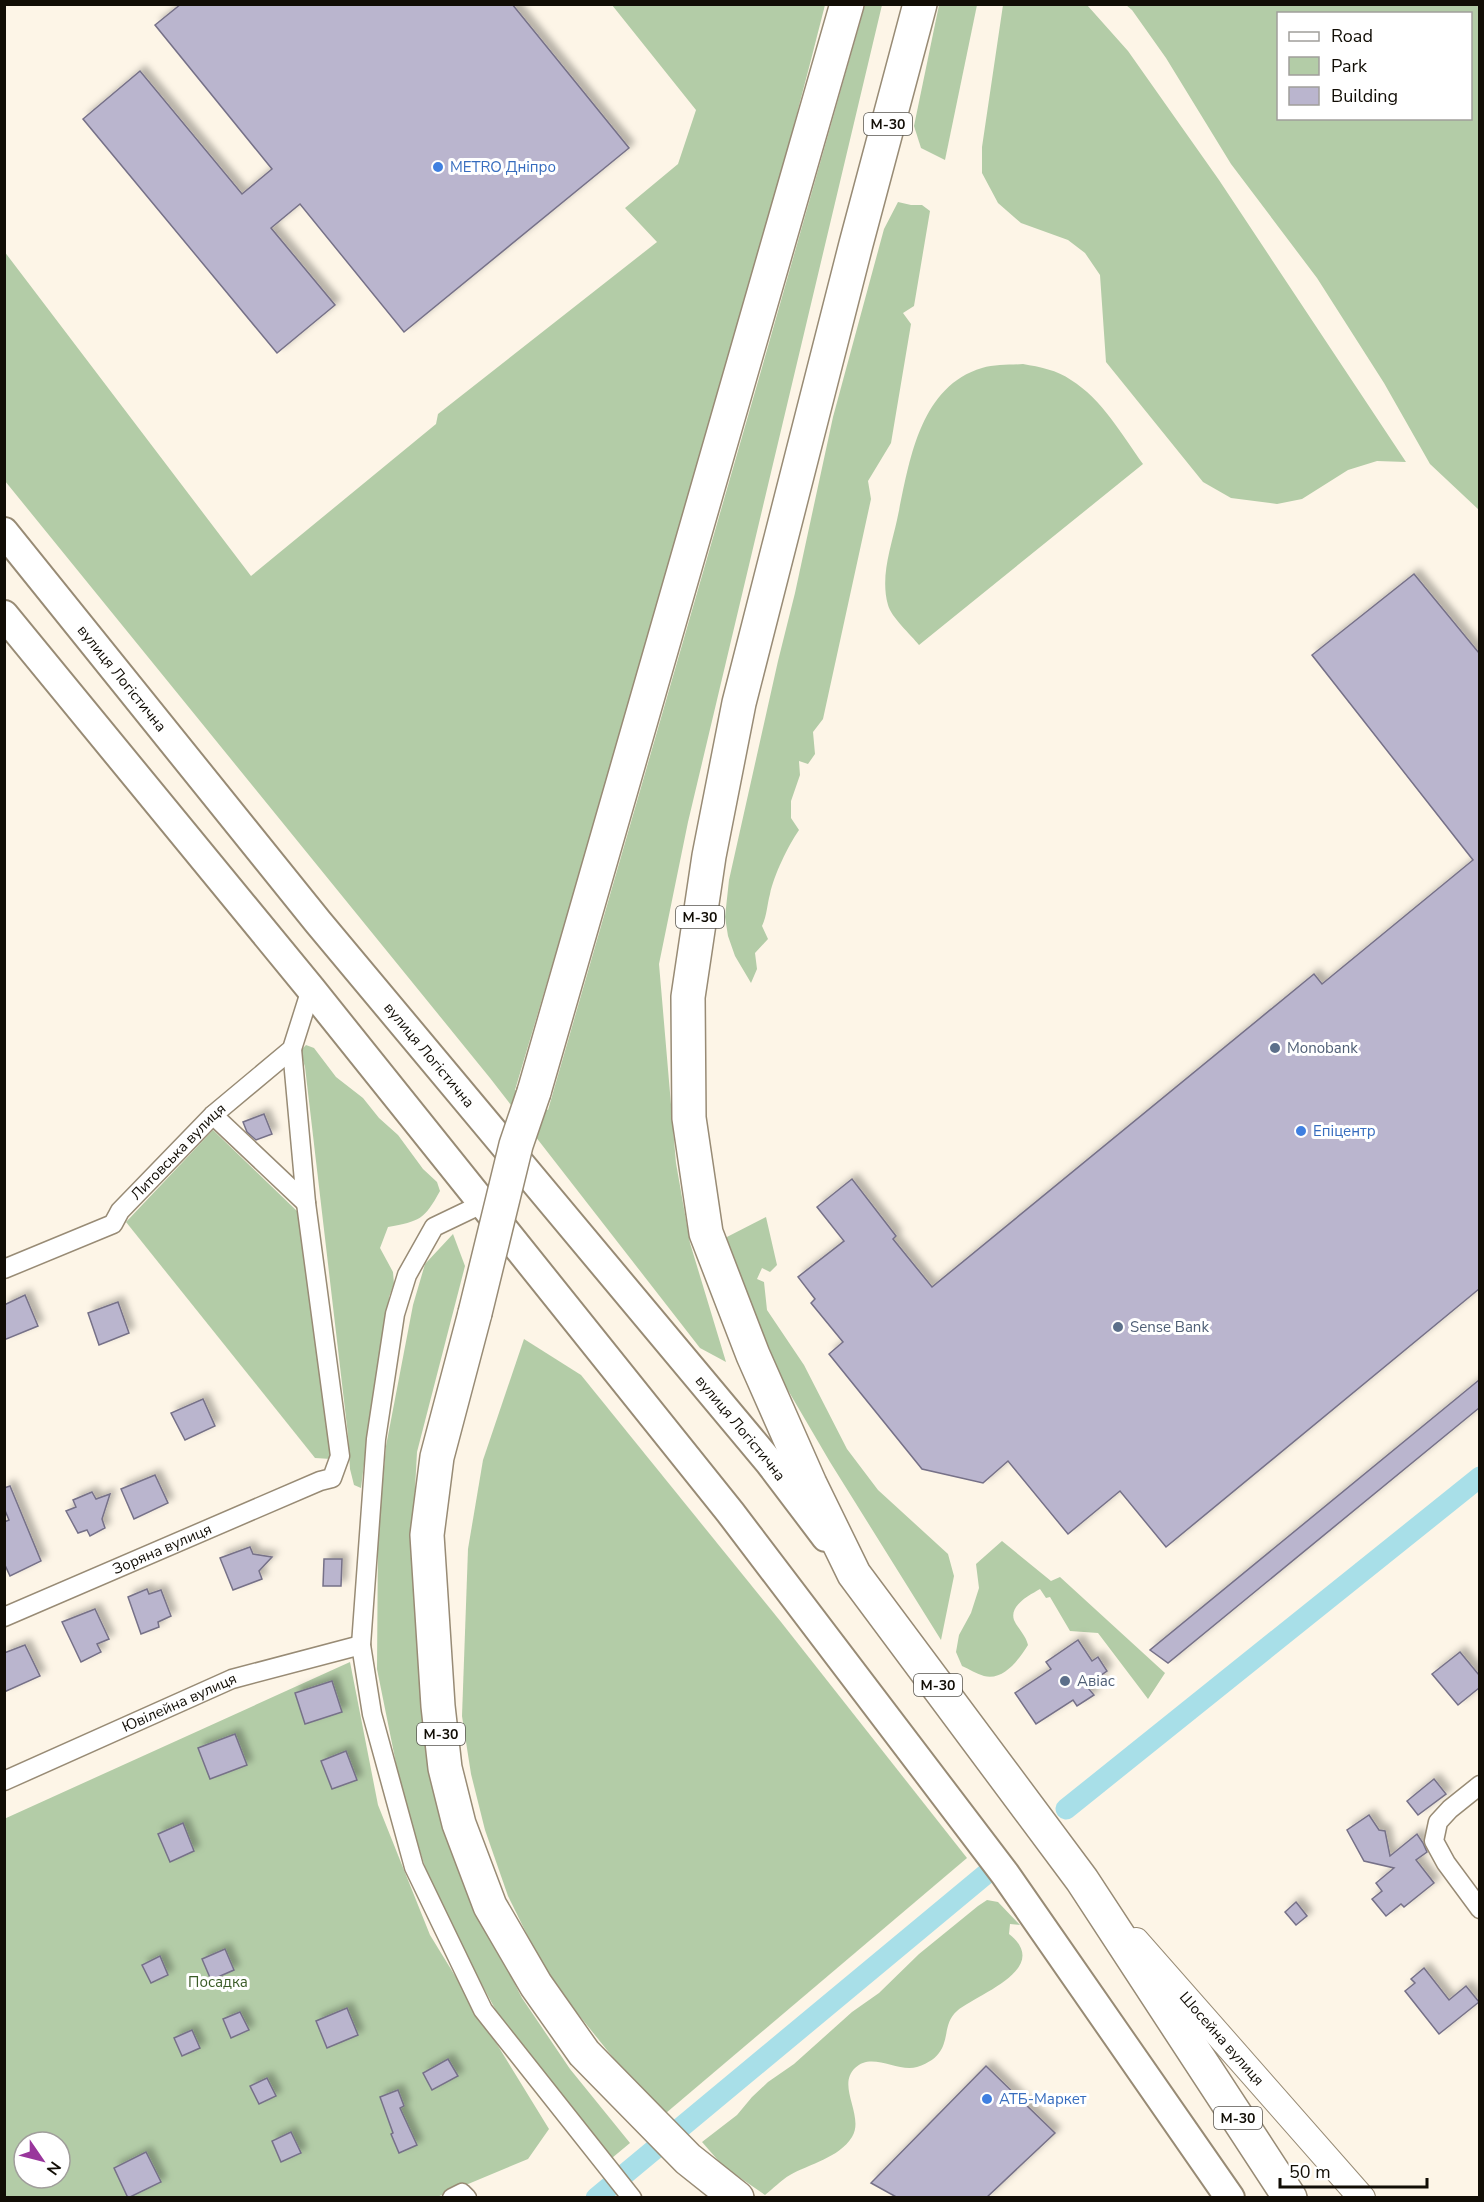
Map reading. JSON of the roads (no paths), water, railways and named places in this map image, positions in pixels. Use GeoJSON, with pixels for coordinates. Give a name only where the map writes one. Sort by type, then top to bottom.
{"type":"FeatureCollection","features":[{"type":"Feature","properties":{"kind":"highway","name":"М-30"},"geometry":{"type":"LineString","coordinates":[[737,2198],[688,2159],[584,2053],[536,1986],[490,1906],[459,1824],[445,1768],[438,1706],[427,1535],[437,1457],[516,1144],[534,1092],[847,4]]}},
{"type":"Feature","properties":{"kind":"highway","name":"М-30"},"geometry":{"type":"LineString","coordinates":[[920,4],[853,255],[739,704],[709,856],[688,997],[689,1118],[706,1233],[753,1355],[810,1484],[854,1574],[1082,1880],[1290,2198]]}},
{"type":"Feature","properties":{"kind":"main road","name":"вулиця Логістична"},"geometry":{"type":"LineString","coordinates":[[4,532],[318,922],[770,1463],[854,1574]]}},
{"type":"Feature","properties":{"kind":"main road"},"geometry":{"type":"LineString","coordinates":[[4,615],[311,988],[730,1512],[1005,1874],[1230,2198]]}},
{"type":"Feature","properties":{"kind":"main road","name":"Шосейна вулиця"},"geometry":{"type":"LineString","coordinates":[[1082,1880],[1362,2198]]}},
{"type":"Feature","properties":{"kind":"street"},"geometry":{"type":"LineString","coordinates":[[306,1203],[292,1049],[311,988]]}},
{"type":"Feature","properties":{"kind":"street","name":"Литовська вулиця"},"geometry":{"type":"LineString","coordinates":[[4,1269],[113,1224],[120,1210],[213,1115],[292,1049]]}},
{"type":"Feature","properties":{"kind":"street"},"geometry":{"type":"LineString","coordinates":[[213,1115],[306,1203]]}},
{"type":"Feature","properties":{"kind":"street","name":"Зоряна вулиця"},"geometry":{"type":"LineString","coordinates":[[4,1617],[320,1481],[332,1478],[340,1456],[306,1203]]}},
{"type":"Feature","properties":{"kind":"street"},"geometry":{"type":"LineString","coordinates":[[482,1204],[434,1227],[407,1275],[395,1314],[376,1439],[361,1645],[372,1714],[414,1867],[483,2010],[632,2198]]}},
{"type":"Feature","properties":{"kind":"street","name":"Ювілейна вулиця"},"geometry":{"type":"LineString","coordinates":[[4,1781],[232,1679],[361,1645]]}},
{"type":"Feature","properties":{"kind":"street"},"geometry":{"type":"LineString","coordinates":[[1479,1785],[1438,1822],[1434,1841],[1446,1863],[1479,1909]]}},
{"type":"Feature","properties":{"kind":"street"},"geometry":{"type":"LineString","coordinates":[[452,2198],[462,2193],[467,2198]]}},
{"type":"Feature","properties":{"kind":"waterway"},"geometry":{"type":"LineString","coordinates":[[1066,1809],[1480,1477]]}},
{"type":"Feature","properties":{"kind":"waterway"},"geometry":{"type":"LineString","coordinates":[[596,2198],[986,1874]]}},
{"type":"Feature","properties":{"kind":"place","name":"METRO Дніпро"},"geometry":{"type":"Point","coordinates":[438,167]}},
{"type":"Feature","properties":{"kind":"place","name":"Monobank"},"geometry":{"type":"Point","coordinates":[1275,1048]}},
{"type":"Feature","properties":{"kind":"place","name":"Епіцентр"},"geometry":{"type":"Point","coordinates":[1301,1131]}},
{"type":"Feature","properties":{"kind":"place","name":"Sense Bank"},"geometry":{"type":"Point","coordinates":[1118,1327]}},
{"type":"Feature","properties":{"kind":"place","name":"Авіас"},"geometry":{"type":"Point","coordinates":[1065,1681]}},
{"type":"Feature","properties":{"kind":"place","name":"АТБ-Маркет"},"geometry":{"type":"Point","coordinates":[987,2099]}},
{"type":"Feature","properties":{"kind":"park label","name":"Посадка"},"geometry":{"type":"Point","coordinates":[218,1982]}}]}
